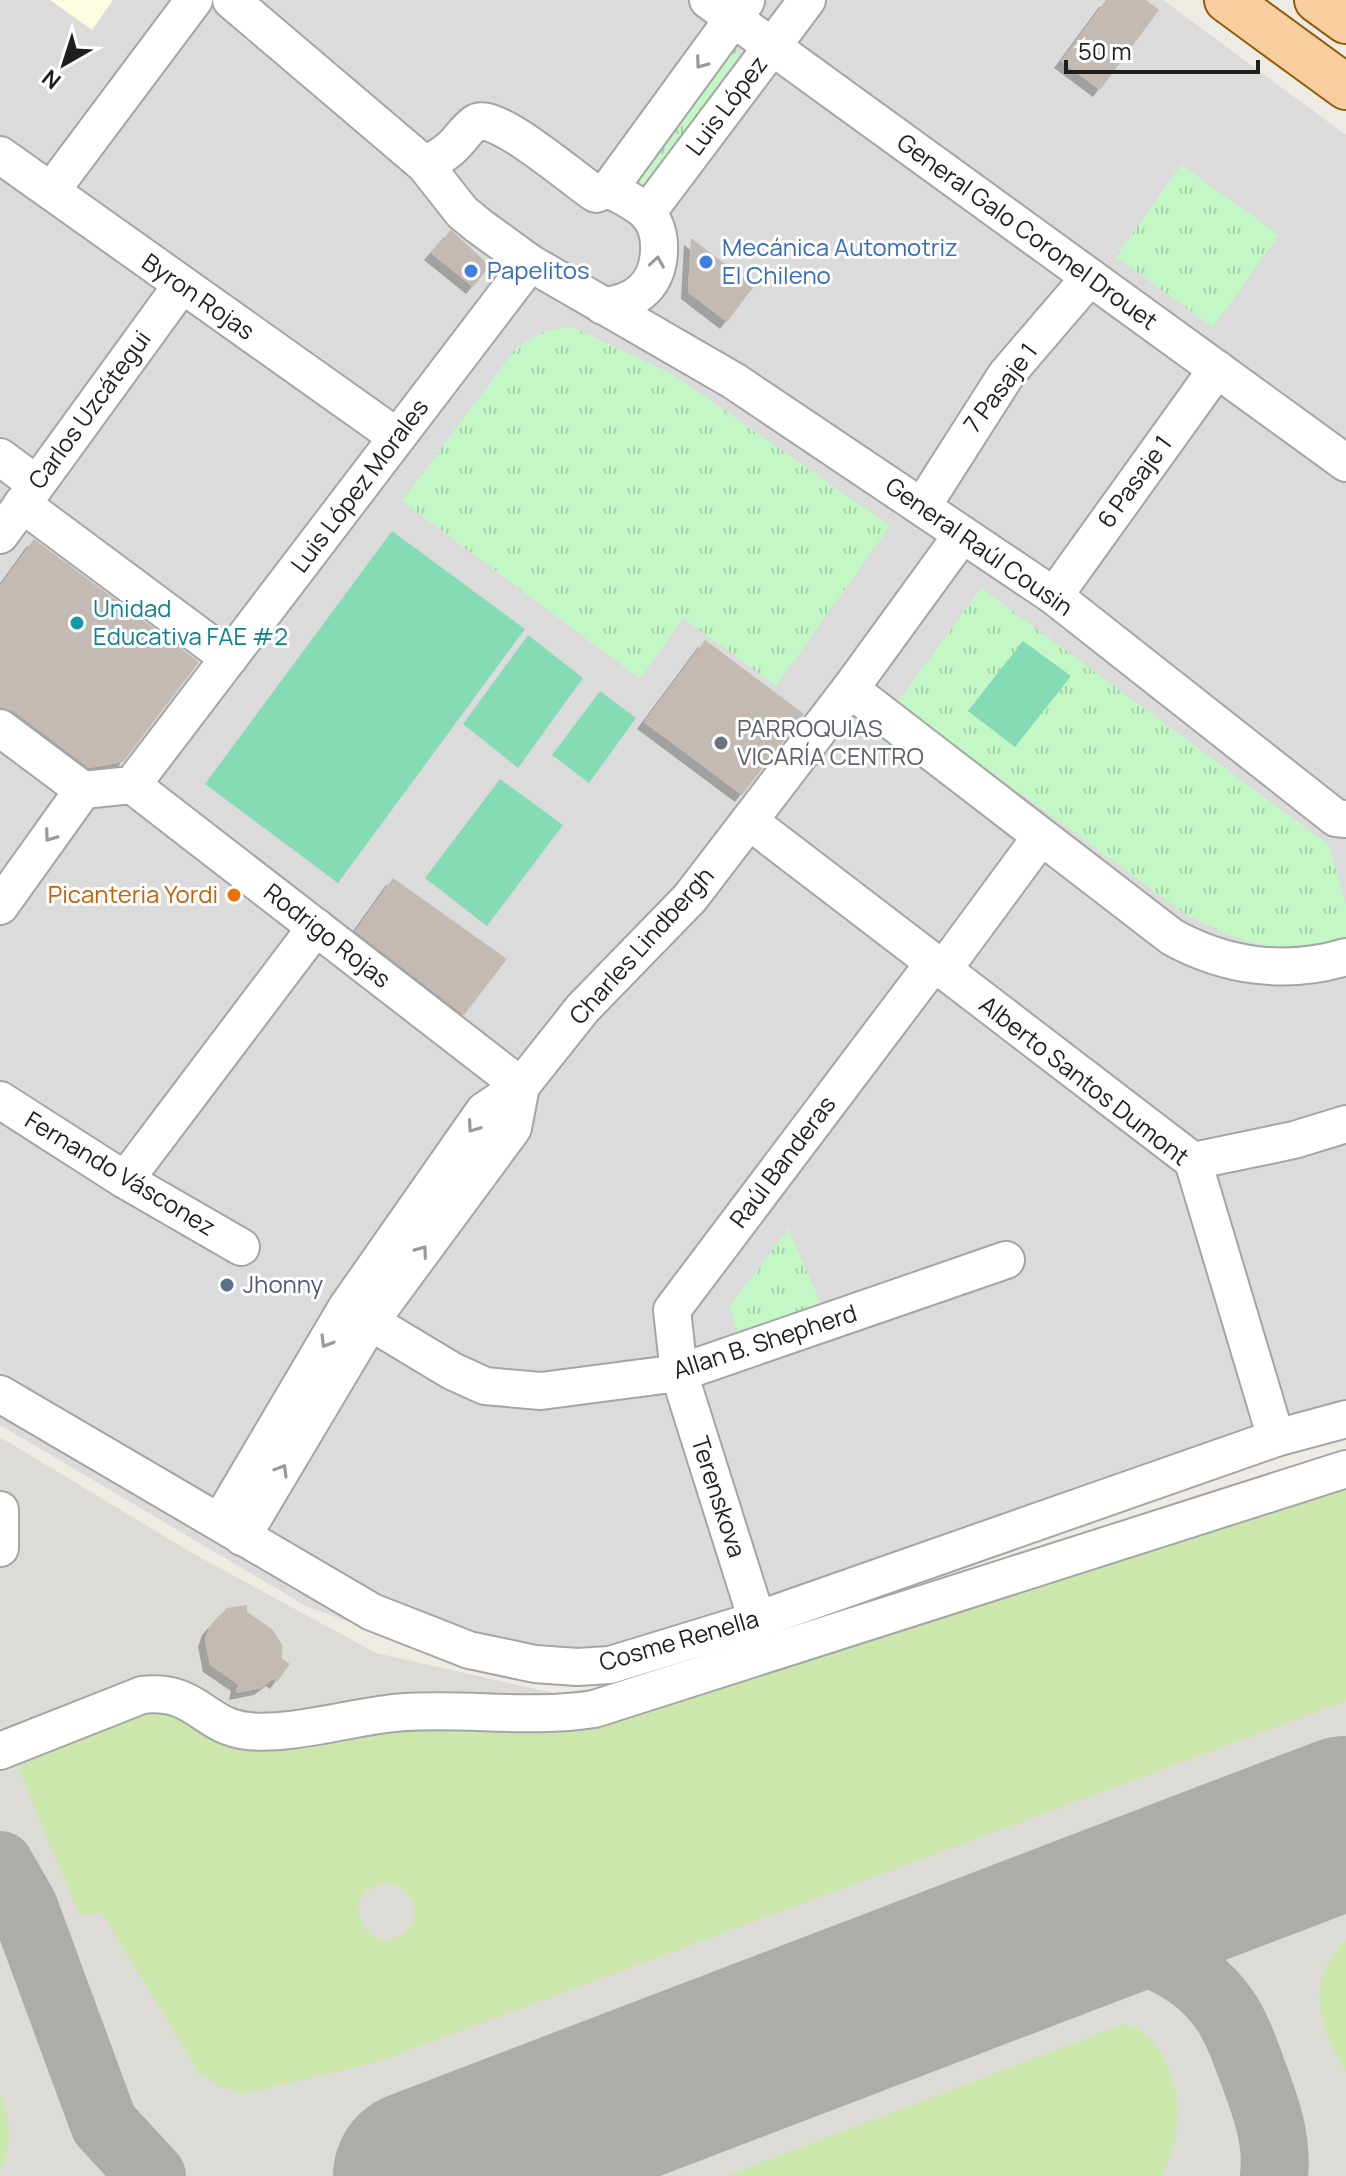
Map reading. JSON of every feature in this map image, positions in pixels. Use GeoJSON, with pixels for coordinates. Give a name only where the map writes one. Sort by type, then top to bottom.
{"type":"FeatureCollection","features":[{"type":"Feature","properties":{"kind":"main road"},"geometry":{"type":"LineString","coordinates":[[1227,0],[1346,87]]}},
{"type":"Feature","properties":{"kind":"main road"},"geometry":{"type":"LineString","coordinates":[[1317,0],[1346,21]]}},
{"type":"Feature","properties":{"kind":"street"},"geometry":{"type":"LineString","coordinates":[[51,191],[194,0]]}},
{"type":"Feature","properties":{"kind":"street","name":"General Raúl Cousin"},"geometry":{"type":"LineString","coordinates":[[231,0],[268,11],[425,165],[462,212],[530,263],[734,381],[1054,596],[1341,818]]}},
{"type":"Feature","properties":{"kind":"street","name":"Luis López"},"geometry":{"type":"LineString","coordinates":[[647,213],[807,0]]}},
{"type":"Feature","properties":{"kind":"street","name":"Luis López"},"geometry":{"type":"LineString","coordinates":[[609,189],[730,6]]}},
{"type":"Feature","properties":{"kind":"street","name":"General Galo Coronel Drouet"},"geometry":{"type":"LineString","coordinates":[[730,6],[772,46],[1346,463]]}},
{"type":"Feature","properties":{"kind":"street"},"geometry":{"type":"LineString","coordinates":[[425,165],[451,148],[474,123],[487,120],[509,128],[562,172],[596,194],[609,189],[647,213],[657,229],[659,243],[659,264],[651,283],[624,304],[603,306]]}},
{"type":"Feature","properties":{"kind":"street","name":"Byron Rojas"},"geometry":{"type":"LineString","coordinates":[[0,155],[397,437]]}},
{"type":"Feature","properties":{"kind":"street","name":"Luis López Morales"},"geometry":{"type":"LineString","coordinates":[[132,785],[530,263]]}},
{"type":"Feature","properties":{"kind":"street","name":"7 Pasaje 1"},"geometry":{"type":"LineString","coordinates":[[922,507],[1006,375],[1090,277]]}},
{"type":"Feature","properties":{"kind":"street","name":"Carlos Uzcátegui"},"geometry":{"type":"LineString","coordinates":[[0,535],[181,286]]}},
{"type":"Feature","properties":{"kind":"street","name":"6 Pasaje 1"},"geometry":{"type":"LineString","coordinates":[[1054,596],[1217,369]]}},
{"type":"Feature","properties":{"kind":"street"},"geometry":{"type":"LineString","coordinates":[[0,457],[29,494],[229,658]]}},
{"type":"Feature","properties":{"kind":"street","name":"Charles Lindbergh"},"geometry":{"type":"LineString","coordinates":[[231,1529],[358,1315],[513,1128],[521,1086],[583,1008],[690,898],[850,689],[962,535]]}},
{"type":"Feature","properties":{"kind":"street"},"geometry":{"type":"LineString","coordinates":[[850,689],[1172,937],[1195,949],[1260,967],[1297,967],[1346,957]]}},
{"type":"Feature","properties":{"kind":"street"},"geometry":{"type":"LineString","coordinates":[[0,728],[83,790],[132,785]]}},
{"type":"Feature","properties":{"kind":"street","name":"Rodrigo Rojas"},"geometry":{"type":"LineString","coordinates":[[132,785],[521,1086]]}},
{"type":"Feature","properties":{"kind":"street"},"geometry":{"type":"LineString","coordinates":[[0,906],[83,790]]}},
{"type":"Feature","properties":{"kind":"street","name":"Alberto Santos Dumont"},"geometry":{"type":"LineString","coordinates":[[749,821],[1193,1161],[1276,1438]]}},
{"type":"Feature","properties":{"kind":"street","name":"Raúl Banderas"},"geometry":{"type":"LineString","coordinates":[[679,1373],[672,1310],[1040,838]]}},
{"type":"Feature","properties":{"kind":"street"},"geometry":{"type":"LineString","coordinates":[[125,1180],[316,927]]}},
{"type":"Feature","properties":{"kind":"street","name":"Fernando Vásconez"},"geometry":{"type":"LineString","coordinates":[[0,1100],[125,1180],[241,1247]]}},
{"type":"Feature","properties":{"kind":"street"},"geometry":{"type":"LineString","coordinates":[[1193,1161],[1294,1140],[1346,1124]]}},
{"type":"Feature","properties":{"kind":"street","name":"Allan B. Shepherd"},"geometry":{"type":"LineString","coordinates":[[358,1315],[452,1371],[485,1386],[512,1391],[679,1373],[1006,1260]]}},
{"type":"Feature","properties":{"kind":"street","name":"Terenskova"},"geometry":{"type":"LineString","coordinates":[[679,1373],[757,1620]]}},
{"type":"Feature","properties":{"kind":"street","name":"Cosme Renella"},"geometry":{"type":"LineString","coordinates":[[0,1394],[372,1612],[422,1635],[469,1650],[535,1664],[577,1667],[610,1665],[757,1620],[1276,1438],[1346,1419]]}},
{"type":"Feature","properties":{"kind":"street"},"geometry":{"type":"LineString","coordinates":[[0,1751],[142,1695],[160,1693],[187,1699],[217,1722],[249,1731],[407,1712],[538,1716],[594,1709],[1346,1469]]}},
{"type":"Feature","properties":{"kind":"street"},"geometry":{"type":"LineString","coordinates":[[0,1510],[0,1548]]}},
{"type":"Feature","properties":{"kind":"shaded area"},"geometry":{"type":"Polygon","coordinates":[[[0,0],[1163,0],[1346,135],[1346,1434],[757,1620],[607,1676],[474,1669],[306,1606],[0,1425],[0,0]]]}},
{"type":"Feature","properties":{"kind":"shaded area"},"geometry":{"type":"Polygon","coordinates":[[[50,0],[113,0],[92,30],[50,0]]]}},
{"type":"Feature","properties":{"kind":"shaded area"},"geometry":{"type":"Polygon","coordinates":[[[0,1437],[192,1553],[376,1653],[571,1697],[1346,1451],[1346,2176],[0,2176],[0,1437]]]}},
{"type":"Feature","properties":{"kind":"green space"},"geometry":{"type":"Polygon","coordinates":[[[732,45],[739,53],[738,57],[635,199],[626,196],[732,45]]]}},
{"type":"Feature","properties":{"kind":"green space"},"geometry":{"type":"Polygon","coordinates":[[[1181,165],[1279,235],[1213,327],[1116,257],[1181,165]]]}},
{"type":"Feature","properties":{"kind":"green space"},"geometry":{"type":"Polygon","coordinates":[[[572,327],[674,375],[890,526],[776,686],[683,618],[640,679],[402,501],[516,348],[545,331],[572,327]]]}},
{"type":"Feature","properties":{"kind":"green space"},"geometry":{"type":"Polygon","coordinates":[[[392,531],[525,629],[338,883],[205,784],[392,531]]]}},
{"type":"Feature","properties":{"kind":"green space"},"geometry":{"type":"Polygon","coordinates":[[[981,588],[1329,845],[1346,905],[1346,941],[1302,947],[1262,945],[1204,924],[1184,913],[897,703],[981,588]]]}},
{"type":"Feature","properties":{"kind":"green space"},"geometry":{"type":"Polygon","coordinates":[[[528,635],[583,678],[518,768],[463,724],[528,635]]]}},
{"type":"Feature","properties":{"kind":"green space"},"geometry":{"type":"Polygon","coordinates":[[[1023,641],[1071,676],[1015,747],[968,711],[1023,641]]]}},
{"type":"Feature","properties":{"kind":"green space"},"geometry":{"type":"Polygon","coordinates":[[[600,691],[636,718],[589,783],[552,755],[600,691]]]}},
{"type":"Feature","properties":{"kind":"green space"},"geometry":{"type":"Polygon","coordinates":[[[500,779],[563,825],[487,926],[425,878],[500,779]]]}},
{"type":"Feature","properties":{"kind":"green space"},"geometry":{"type":"Polygon","coordinates":[[[788,1229],[823,1308],[740,1343],[730,1306],[788,1229]]]}},
{"type":"Feature","properties":{"kind":"green space"},"geometry":{"type":"Polygon","coordinates":[[[1346,1485],[1346,1701],[377,2062],[243,2094],[219,2086],[199,2073],[102,1913],[79,1914],[15,1761],[148,1707],[345,1734],[471,1724],[1346,1485]],[[388,1883],[370,1888],[361,1898],[358,1910],[362,1923],[370,1933],[381,1939],[394,1939],[407,1930],[415,1915],[412,1901],[396,1885],[388,1883]]]}},
{"type":"Feature","properties":{"kind":"green space"},"geometry":{"type":"Polygon","coordinates":[[[1346,1941],[1346,2071],[1323,2022],[1320,1987],[1324,1970],[1346,1941]]]}},
{"type":"Feature","properties":{"kind":"green space"},"geometry":{"type":"Polygon","coordinates":[[[1124,2024],[1152,2040],[1162,2054],[1174,2089],[1177,2107],[1175,2140],[1162,2176],[726,2176],[1124,2024]]]}},
{"type":"Feature","properties":{"kind":"green space"},"geometry":{"type":"Polygon","coordinates":[[[0,2094],[9,2142],[0,2170],[0,2094]]]}},
{"type":"Feature","properties":{"kind":"building"},"geometry":{"type":"Polygon","coordinates":[[[1106,0],[1146,0],[1159,10],[1100,90],[1061,61],[1106,0]]]}},
{"type":"Feature","properties":{"kind":"building"},"geometry":{"type":"Polygon","coordinates":[[[451,230],[490,266],[473,287],[431,253],[451,230]]]}},
{"type":"Feature","properties":{"kind":"building","name":"Mecánica Automotriz El Chileno"},"geometry":{"type":"Polygon","coordinates":[[[691,238],[754,286],[727,322],[688,292],[691,238]]]}},
{"type":"Feature","properties":{"kind":"building","name":"Unidad Educativa FAE #2"},"geometry":{"type":"Polygon","coordinates":[[[34,539],[199,662],[123,762],[89,768],[13,711],[0,707],[0,586],[34,539]]]}},
{"type":"Feature","properties":{"kind":"building"},"geometry":{"type":"Polygon","coordinates":[[[705,640],[804,714],[742,795],[644,722],[705,640]]]}},
{"type":"Feature","properties":{"kind":"building"},"geometry":{"type":"Polygon","coordinates":[[[393,878],[507,959],[464,1015],[355,931],[393,878]]]}},
{"type":"Feature","properties":{"kind":"building"},"geometry":{"type":"Polygon","coordinates":[[[247,1605],[247,1612],[273,1630],[282,1645],[282,1659],[290,1664],[277,1682],[273,1679],[261,1688],[236,1693],[238,1684],[210,1665],[205,1640],[209,1628],[227,1608],[247,1605]]]}},
{"type":"Feature","properties":{"kind":"taxiway"},"geometry":{"type":"LineString","coordinates":[[0,1865],[24,1907],[104,2124],[152,2176]]}},
{"type":"Feature","properties":{"kind":"taxiway"},"geometry":{"type":"LineString","coordinates":[[1009,1950],[1057,1940],[1103,1941],[1150,1953],[1192,1976],[1224,2009],[1240,2038],[1269,2122],[1274,2148],[1274,2176]]}},
{"type":"Feature","properties":{"kind":"runway"},"geometry":{"type":"LineString","coordinates":[[419,2176],[1346,1822]]}},
{"type":"Feature","properties":{"kind":"place","name":"Mecánica Automotriz El Chileno"},"geometry":{"type":"Point","coordinates":[706,262]}},
{"type":"Feature","properties":{"kind":"place","name":"Papelitos"},"geometry":{"type":"Point","coordinates":[471,271]}},
{"type":"Feature","properties":{"kind":"place","name":"Unidad Educativa FAE #2"},"geometry":{"type":"Point","coordinates":[77,623]}},
{"type":"Feature","properties":{"kind":"place","name":"PARROQUIAS VICARÍA CENTRO"},"geometry":{"type":"Point","coordinates":[721,743]}},
{"type":"Feature","properties":{"kind":"place","name":"Picanteria Yordi"},"geometry":{"type":"Point","coordinates":[234,895]}},
{"type":"Feature","properties":{"kind":"place","name":"Jhonny"},"geometry":{"type":"Point","coordinates":[227,1285]}}]}
